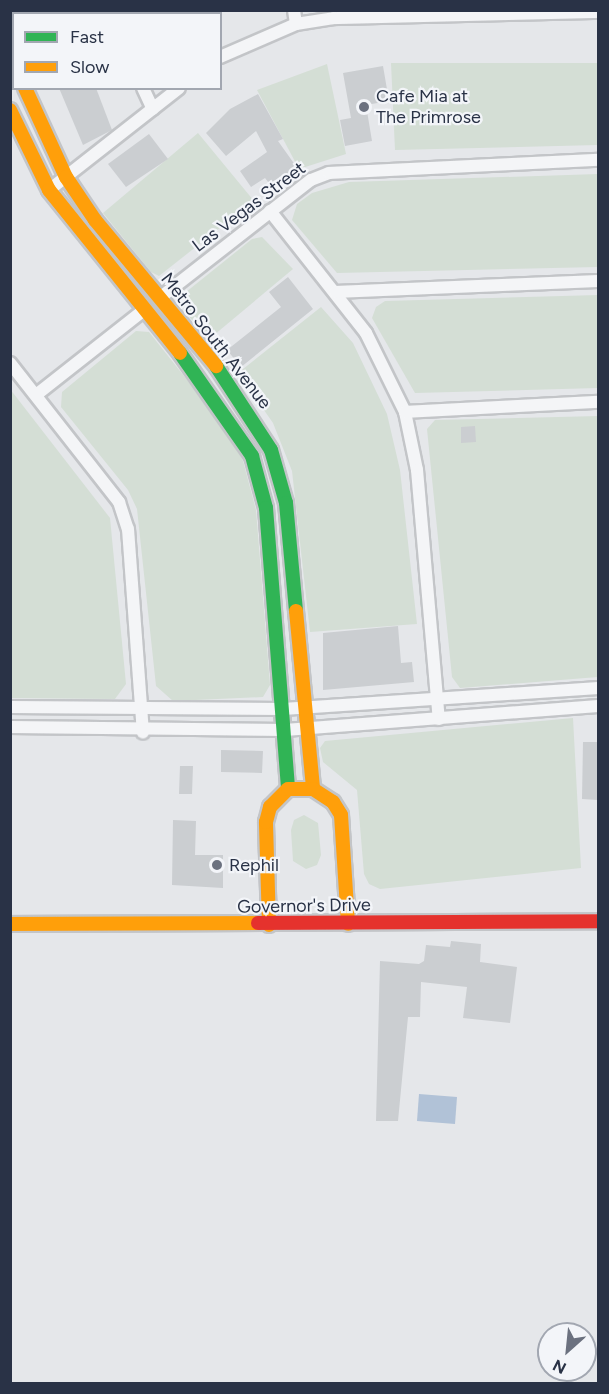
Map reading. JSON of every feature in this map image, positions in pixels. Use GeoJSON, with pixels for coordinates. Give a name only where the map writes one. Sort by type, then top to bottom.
{"type":"FeatureCollection","features":[{"type":"Feature","properties":{"kind":"street"},"geometry":{"type":"LineString","coordinates":[[294,10],[296,24]]}},
{"type":"Feature","properties":{"kind":"street"},"geometry":{"type":"LineString","coordinates":[[222,52],[296,24],[334,18],[598,12]]}},
{"type":"Feature","properties":{"kind":"street","name":"Metro South Avenue"},"geometry":{"type":"LineString","coordinates":[[26,90],[66,177],[95,220],[161,297],[255,420],[280,473],[313,789]]}},
{"type":"Feature","properties":{"kind":"street"},"geometry":{"type":"LineString","coordinates":[[144,90],[153,108]]}},
{"type":"Feature","properties":{"kind":"street"},"geometry":{"type":"LineString","coordinates":[[49,190],[176,90]]}},
{"type":"Feature","properties":{"kind":"street","name":"Metro South Avenue"},"geometry":{"type":"LineString","coordinates":[[10,110],[49,190],[239,431],[260,478],[285,730],[288,789]]}},
{"type":"Feature","properties":{"kind":"street","name":"Las Vegas Street"},"geometry":{"type":"LineString","coordinates":[[36,395],[311,180],[349,168],[598,160]]}},
{"type":"Feature","properties":{"kind":"street"},"geometry":{"type":"LineString","coordinates":[[270,211],[366,333],[405,412],[417,470],[439,719]]}},
{"type":"Feature","properties":{"kind":"street"},"geometry":{"type":"LineString","coordinates":[[335,292],[598,281]]}},
{"type":"Feature","properties":{"kind":"street"},"geometry":{"type":"LineString","coordinates":[[10,363],[103,477],[125,520],[143,732]]}},
{"type":"Feature","properties":{"kind":"street"},"geometry":{"type":"LineString","coordinates":[[405,412],[598,402]]}},
{"type":"Feature","properties":{"kind":"street"},"geometry":{"type":"LineString","coordinates":[[10,707],[142,710],[283,709],[598,688]]}},
{"type":"Feature","properties":{"kind":"street"},"geometry":{"type":"LineString","coordinates":[[10,727],[143,732],[285,730],[598,706]]}},
{"type":"Feature","properties":{"kind":"street"},"geometry":{"type":"LineString","coordinates":[[269,925],[266,822],[270,807],[288,789],[313,789],[333,802],[341,815],[348,924]]}},
{"type":"Feature","properties":{"kind":"street","name":"Governor's Drive"},"geometry":{"type":"LineString","coordinates":[[10,924],[269,925],[598,921]]}},
{"type":"Feature","properties":{"kind":"shaded area"},"geometry":{"type":"Polygon","coordinates":[[[391,63],[598,63],[598,145],[395,150],[391,63]]]}},
{"type":"Feature","properties":{"kind":"shaded area"},"geometry":{"type":"Polygon","coordinates":[[[327,64],[346,154],[299,169],[257,90],[327,64]]]}},
{"type":"Feature","properties":{"kind":"shaded area"},"geometry":{"type":"Polygon","coordinates":[[[198,133],[254,201],[159,276],[151,272],[103,213],[198,133]]]}},
{"type":"Feature","properties":{"kind":"shaded area"},"geometry":{"type":"Polygon","coordinates":[[[598,174],[598,267],[337,273],[292,220],[297,204],[312,193],[349,182],[598,174]]]}},
{"type":"Feature","properties":{"kind":"shaded area"},"geometry":{"type":"Polygon","coordinates":[[[262,237],[293,269],[208,340],[184,310],[186,292],[252,239],[262,237]]]}},
{"type":"Feature","properties":{"kind":"shaded area"},"geometry":{"type":"Polygon","coordinates":[[[598,295],[598,388],[415,393],[372,318],[376,307],[385,301],[598,295]]]}},
{"type":"Feature","properties":{"kind":"shaded area"},"geometry":{"type":"Polygon","coordinates":[[[321,307],[353,343],[387,414],[400,470],[417,624],[310,632],[292,471],[273,423],[238,373],[321,307]]]}},
{"type":"Feature","properties":{"kind":"shaded area"},"geometry":{"type":"Polygon","coordinates":[[[136,331],[149,332],[230,434],[243,461],[256,510],[270,685],[263,697],[173,701],[156,686],[137,509],[128,490],[61,407],[62,392],[136,331]]]}},
{"type":"Feature","properties":{"kind":"shaded area"},"geometry":{"type":"Polygon","coordinates":[[[10,389],[110,518],[126,684],[115,699],[11,698],[10,389]]]}},
{"type":"Feature","properties":{"kind":"shaded area"},"geometry":{"type":"Polygon","coordinates":[[[598,416],[598,677],[460,688],[452,677],[427,429],[435,420],[598,416]]]}},
{"type":"Feature","properties":{"kind":"shaded area"},"geometry":{"type":"Polygon","coordinates":[[[573,718],[581,868],[380,889],[369,884],[364,874],[357,790],[323,762],[320,748],[325,741],[573,718]]]}},
{"type":"Feature","properties":{"kind":"shaded area"},"geometry":{"type":"Polygon","coordinates":[[[304,815],[318,823],[321,855],[317,865],[306,869],[293,861],[291,830],[294,820],[304,815]]]}},
{"type":"Feature","properties":{"kind":"water"},"geometry":{"type":"Polygon","coordinates":[[[419,1094],[457,1097],[455,1124],[417,1121],[419,1094]]]}},
{"type":"Feature","properties":{"kind":"building"},"geometry":{"type":"Polygon","coordinates":[[[383,66],[389,101],[366,105],[372,141],[345,146],[340,120],[351,118],[343,73],[383,66]]]}},
{"type":"Feature","properties":{"kind":"building"},"geometry":{"type":"Polygon","coordinates":[[[60,90],[97,90],[112,130],[83,145],[60,90]]]}},
{"type":"Feature","properties":{"kind":"building"},"geometry":{"type":"Polygon","coordinates":[[[258,94],[283,139],[278,141],[298,169],[272,187],[265,178],[251,187],[240,171],[267,152],[256,131],[226,156],[206,133],[230,109],[258,94]]]}},
{"type":"Feature","properties":{"kind":"building"},"geometry":{"type":"Polygon","coordinates":[[[149,134],[168,159],[126,187],[108,164],[149,134]]]}},
{"type":"Feature","properties":{"kind":"building"},"geometry":{"type":"Polygon","coordinates":[[[288,277],[313,309],[241,367],[227,350],[281,307],[269,292],[288,277]]]}},
{"type":"Feature","properties":{"kind":"building"},"geometry":{"type":"Polygon","coordinates":[[[475,426],[476,442],[461,443],[461,427],[475,426]]]}},
{"type":"Feature","properties":{"kind":"building"},"geometry":{"type":"Polygon","coordinates":[[[398,626],[401,663],[412,662],[414,682],[323,690],[323,633],[398,626]]]}},
{"type":"Feature","properties":{"kind":"building"},"geometry":{"type":"Polygon","coordinates":[[[583,742],[598,742],[598,800],[582,799],[583,742]]]}},
{"type":"Feature","properties":{"kind":"building"},"geometry":{"type":"Polygon","coordinates":[[[221,750],[263,751],[262,773],[221,772],[221,750]]]}},
{"type":"Feature","properties":{"kind":"building"},"geometry":{"type":"Polygon","coordinates":[[[180,766],[193,766],[192,794],[179,794],[180,766]]]}},
{"type":"Feature","properties":{"kind":"building"},"geometry":{"type":"Polygon","coordinates":[[[173,820],[196,821],[195,855],[223,855],[223,888],[172,885],[173,820]]]}},
{"type":"Feature","properties":{"kind":"building"},"geometry":{"type":"Polygon","coordinates":[[[451,941],[481,944],[480,962],[517,967],[510,1023],[463,1018],[467,987],[421,982],[420,1017],[408,1017],[398,1121],[376,1121],[380,961],[419,964],[424,961],[426,945],[450,947],[451,941]]]}},
{"type":"Feature","properties":{"kind":"traffic: fast"},"geometry":{"type":"LineString","coordinates":[[180,353],[252,456],[266,508],[288,789]]}},
{"type":"Feature","properties":{"kind":"traffic: fast"},"geometry":{"type":"LineString","coordinates":[[216,366],[271,450],[286,503],[296,611]]}},
{"type":"Feature","properties":{"kind":"traffic: slow"},"geometry":{"type":"LineString","coordinates":[[26,90],[66,177],[95,220],[216,366]]}},
{"type":"Feature","properties":{"kind":"traffic: slow"},"geometry":{"type":"LineString","coordinates":[[10,110],[49,190],[180,353]]}},
{"type":"Feature","properties":{"kind":"traffic: slow"},"geometry":{"type":"LineString","coordinates":[[296,611],[313,789]]}},
{"type":"Feature","properties":{"kind":"traffic: slow"},"geometry":{"type":"LineString","coordinates":[[269,925],[266,822],[270,807],[288,789],[313,789],[333,802],[341,815],[348,924]]}},
{"type":"Feature","properties":{"kind":"traffic: slow"},"geometry":{"type":"LineString","coordinates":[[10,924],[258,923]]}},
{"type":"Feature","properties":{"kind":"traffic: jam"},"geometry":{"type":"LineString","coordinates":[[258,923],[598,921]]}},
{"type":"Feature","properties":{"kind":"place","name":"Cafe Mia at The Primrose"},"geometry":{"type":"Point","coordinates":[364,107]}},
{"type":"Feature","properties":{"kind":"place","name":"Rephil"},"geometry":{"type":"Point","coordinates":[217,865]}}]}
